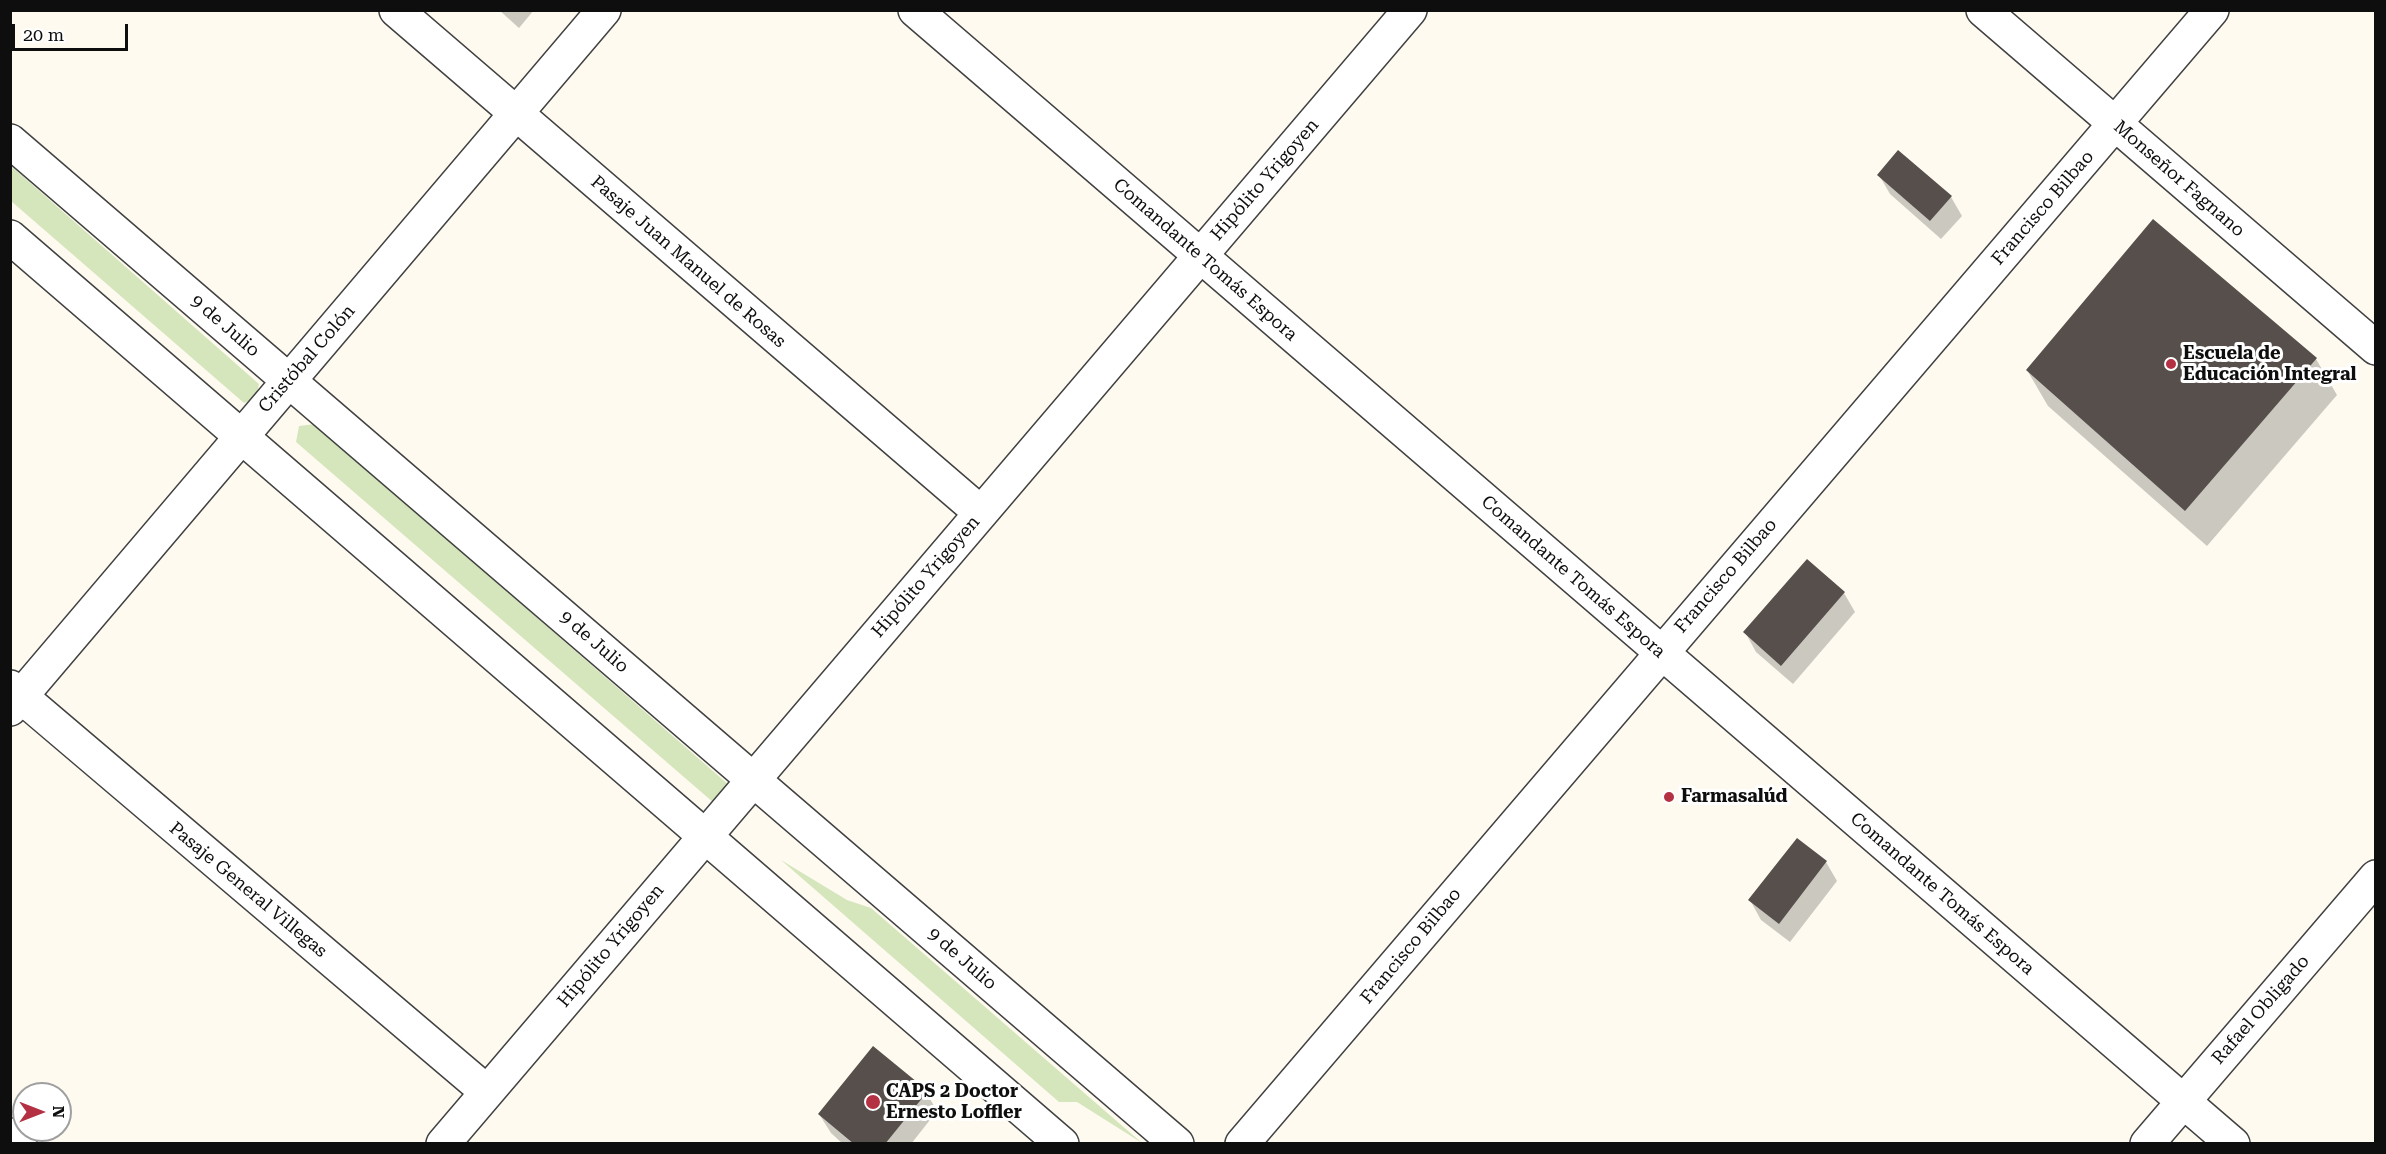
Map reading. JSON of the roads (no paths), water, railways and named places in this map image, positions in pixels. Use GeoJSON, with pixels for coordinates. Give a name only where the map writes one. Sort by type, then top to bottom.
{"type":"FeatureCollection","features":[{"type":"Feature","properties":{"kind":"street","name":"Pasaje Juan Manuel de Rosas"},"geometry":{"type":"LineString","coordinates":[[396,10],[981,513]]}},
{"type":"Feature","properties":{"kind":"street","name":"Cristóbal Colón"},"geometry":{"type":"LineString","coordinates":[[14,697],[289,380],[604,10]]}},
{"type":"Feature","properties":{"kind":"street","name":"Comandante Tomás Espora"},"geometry":{"type":"LineString","coordinates":[[915,10],[2233,1143]]}},
{"type":"Feature","properties":{"kind":"street","name":"Hipólito Yrigoyen"},"geometry":{"type":"LineString","coordinates":[[442,1143],[1410,10]]}},
{"type":"Feature","properties":{"kind":"street","name":"Monseñor Fagnano"},"geometry":{"type":"LineString","coordinates":[[1983,10],[2376,348]]}},
{"type":"Feature","properties":{"kind":"street","name":"Francisco Bilbao"},"geometry":{"type":"LineString","coordinates":[[1242,1143],[2212,10]]}},
{"type":"Feature","properties":{"kind":"street","name":"9 de Julio"},"geometry":{"type":"LineString","coordinates":[[10,141],[1177,1143]]}},
{"type":"Feature","properties":{"kind":"street"},"geometry":{"type":"LineString","coordinates":[[10,237],[1062,1143]]}},
{"type":"Feature","properties":{"kind":"street","name":"Pasaje General Villegas"},"geometry":{"type":"LineString","coordinates":[[14,697],[487,1092]]}},
{"type":"Feature","properties":{"kind":"street","name":"Rafael Obligado"},"geometry":{"type":"LineString","coordinates":[[2147,1143],[2376,877]]}},
{"type":"Feature","properties":{"kind":"street"},"geometry":{"type":"LineString","coordinates":[[10,1135],[20,1143]]}},
{"type":"Feature","properties":{"kind":"place","name":"Escuela de Educación Integral"},"geometry":{"type":"Point","coordinates":[2171,364]}},
{"type":"Feature","properties":{"kind":"place","name":"Farmasalúd"},"geometry":{"type":"Point","coordinates":[1669,797]}},
{"type":"Feature","properties":{"kind":"place","name":"CAPS 2 Doctor Ernesto Loffler"},"geometry":{"type":"Point","coordinates":[873,1102]}}]}
